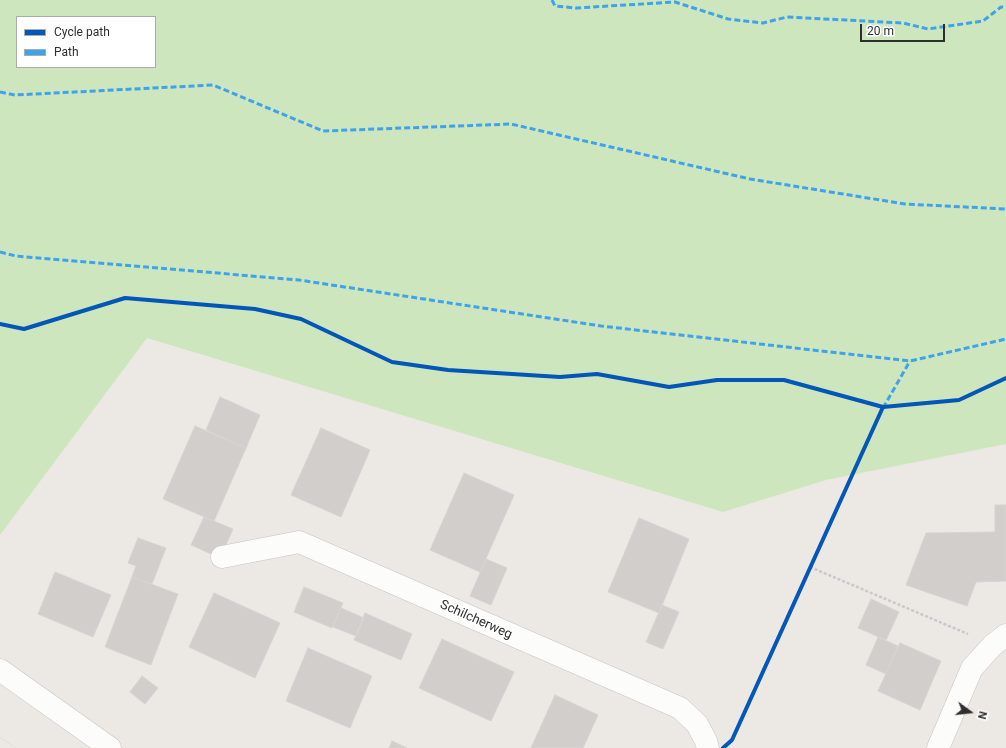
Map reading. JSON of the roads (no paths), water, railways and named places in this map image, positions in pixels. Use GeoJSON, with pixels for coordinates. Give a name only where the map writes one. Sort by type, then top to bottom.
{"type":"FeatureCollection","features":[{"type":"Feature","properties":{"kind":"street","name":"Schilcherweg"},"geometry":{"type":"LineString","coordinates":[[222,557],[299,542],[680,708],[697,724],[708,748]]}},
{"type":"Feature","properties":{"kind":"street"},"geometry":{"type":"LineString","coordinates":[[938,748],[972,668],[1002,643]]}},
{"type":"Feature","properties":{"kind":"street"},"geometry":{"type":"LineString","coordinates":[[0,670],[110,748]]}},
{"type":"Feature","properties":{"kind":"tram line"},"geometry":{"type":"LineString","coordinates":[[0,737],[16,748]]}}]}
